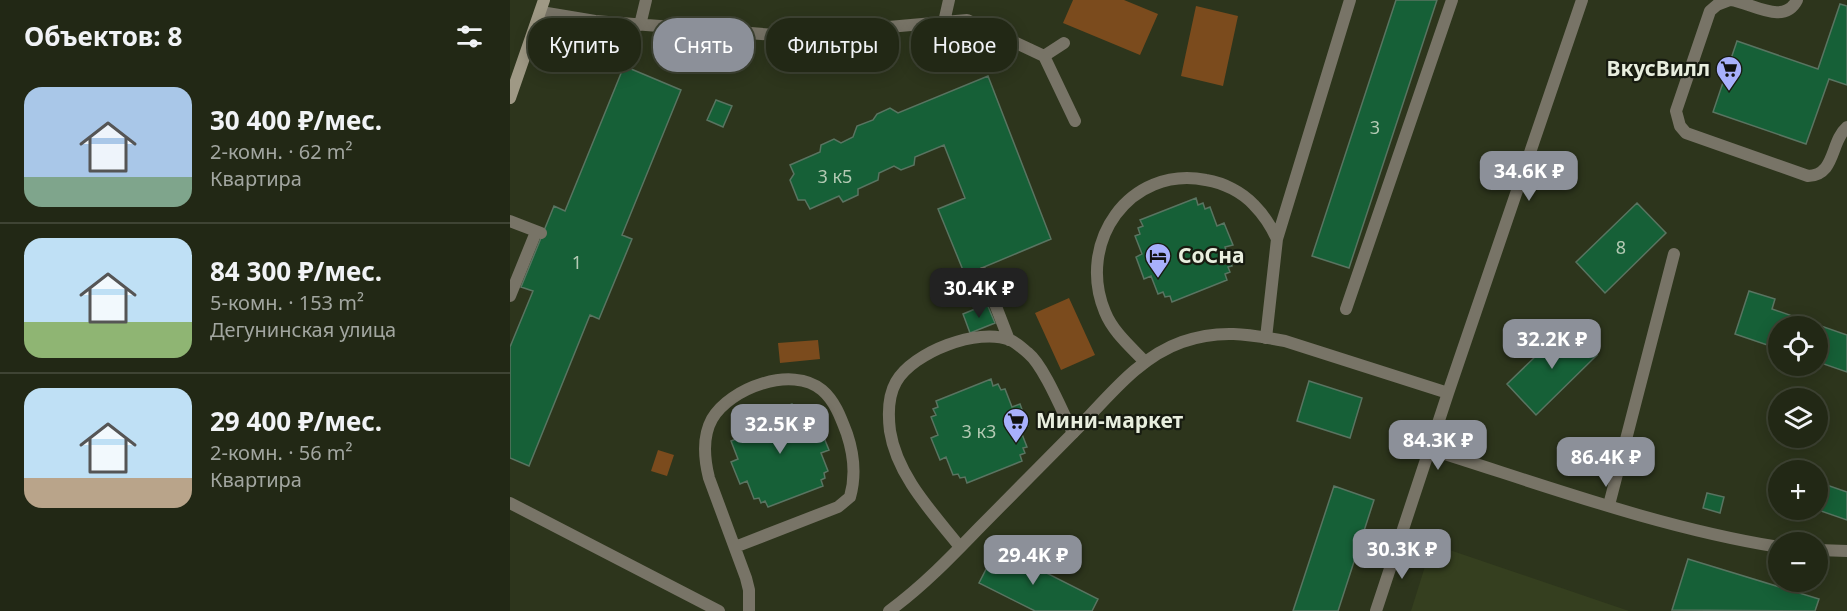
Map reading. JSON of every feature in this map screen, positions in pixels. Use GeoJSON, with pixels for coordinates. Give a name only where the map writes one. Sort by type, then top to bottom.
{"type":"FeatureCollection","features":[{"type":"Feature","properties":{"kind":"street"},"geometry":{"type":"LineString","coordinates":[[641,21],[646,0]]}},
{"type":"Feature","properties":{"kind":"street"},"geometry":{"type":"LineString","coordinates":[[945,18],[949,0]]}},
{"type":"Feature","properties":{"kind":"street"},"geometry":{"type":"LineString","coordinates":[[1266,338],[1277,239],[1350,0]]}},
{"type":"Feature","properties":{"kind":"street"},"geometry":{"type":"LineString","coordinates":[[1346,309],[1452,0]]}},
{"type":"Feature","properties":{"kind":"street"},"geometry":{"type":"LineString","coordinates":[[1376,611],[1582,0]]}},
{"type":"Feature","properties":{"kind":"street"},"geometry":{"type":"LineString","coordinates":[[1797,0],[1790,10],[1776,13],[1731,0],[1717,5],[1710,11],[1676,111],[1677,120],[1686,133],[1694,137],[1808,176],[1820,174],[1828,166],[1838,137],[1847,127]]}},
{"type":"Feature","properties":{"kind":"street"},"geometry":{"type":"LineString","coordinates":[[510,98],[542,6],[584,18]]}},
{"type":"Feature","properties":{"kind":"street"},"geometry":{"type":"LineString","coordinates":[[641,25],[788,36],[911,25]]}},
{"type":"Feature","properties":{"kind":"street"},"geometry":{"type":"LineString","coordinates":[[1017,43],[1044,56],[1075,121]]}},
{"type":"Feature","properties":{"kind":"street"},"geometry":{"type":"LineString","coordinates":[[1044,56],[1064,43]]}},
{"type":"Feature","properties":{"kind":"street"},"geometry":{"type":"LineString","coordinates":[[1145,362],[1122,338],[1105,315],[1096,288],[1096,262],[1102,237],[1114,215],[1131,198],[1150,186],[1171,179],[1194,178],[1216,182],[1236,190],[1253,203],[1267,219],[1277,239]]}},
{"type":"Feature","properties":{"kind":"street"},"geometry":{"type":"LineString","coordinates":[[510,221],[539,233],[510,296]]}},
{"type":"Feature","properties":{"kind":"street"},"geometry":{"type":"LineString","coordinates":[[1609,505],[1674,254]]}},
{"type":"Feature","properties":{"kind":"street"},"geometry":{"type":"LineString","coordinates":[[983,273],[1009,340]]}},
{"type":"Feature","properties":{"kind":"street"},"geometry":{"type":"LineString","coordinates":[[889,611],[960,547],[1129,375],[1145,362],[1173,346],[1200,337],[1238,333],[1285,341],[1448,393]]}},
{"type":"Feature","properties":{"kind":"street"},"geometry":{"type":"LineString","coordinates":[[960,547],[910,482],[898,458],[891,433],[889,412],[891,394],[897,380],[911,365],[930,351],[952,342],[986,337],[1009,340],[1031,355],[1073,433]]}},
{"type":"Feature","properties":{"kind":"street"},"geometry":{"type":"LineString","coordinates":[[735,547],[838,507],[850,497],[854,470],[848,439],[837,410],[821,388],[797,380],[757,385],[720,407],[707,432],[705,460],[714,493],[749,590],[749,611]]}},
{"type":"Feature","properties":{"kind":"street"},"geometry":{"type":"LineString","coordinates":[[1429,449],[1609,505],[1702,531],[1768,545]]}},
{"type":"Feature","properties":{"kind":"street"},"geometry":{"type":"LineString","coordinates":[[510,503],[719,611]]}},
{"type":"Feature","properties":{"kind":"street"},"geometry":{"type":"LineString","coordinates":[[1828,550],[1847,551]]}},
{"type":"Feature","properties":{"kind":"shaded area"},"geometry":{"type":"Polygon","coordinates":[[[1073,0],[1124,0],[1158,14],[1140,55],[1063,23],[1073,0]]]}},
{"type":"Feature","properties":{"kind":"shaded area"},"geometry":{"type":"Polygon","coordinates":[[[1196,6],[1238,16],[1223,86],[1181,76],[1196,6]]]}},
{"type":"Feature","properties":{"kind":"shaded area"},"geometry":{"type":"Polygon","coordinates":[[[1069,298],[1095,355],[1061,370],[1035,313],[1069,298]]]}},
{"type":"Feature","properties":{"kind":"shaded area"},"geometry":{"type":"Polygon","coordinates":[[[818,340],[820,359],[780,363],[778,343],[818,340]]]}},
{"type":"Feature","properties":{"kind":"shaded area"},"geometry":{"type":"Polygon","coordinates":[[[658,450],[674,455],[667,476],[651,471],[658,450]]]}},
{"type":"Feature","properties":{"kind":"shaded area"},"geometry":{"type":"Polygon","coordinates":[[[1432,544],[1629,611],[1411,611],[1432,544]]]}},
{"type":"Feature","properties":{"kind":"building"},"geometry":{"type":"Polygon","coordinates":[[[1396,0],[1437,0],[1349,268],[1312,256],[1396,0]]]}},
{"type":"Feature","properties":{"kind":"building"},"geometry":{"type":"Polygon","coordinates":[[[1840,4],[1847,6],[1847,85],[1829,79],[1806,144],[1713,112],[1737,41],[1818,69],[1840,4]]]}},
{"type":"Feature","properties":{"kind":"building"},"geometry":{"type":"Polygon","coordinates":[[[622,72],[638,72],[681,90],[622,235],[632,239],[599,319],[590,315],[529,466],[510,458],[510,347],[533,291],[521,287],[554,206],[565,211],[622,72]]]}},
{"type":"Feature","properties":{"kind":"building"},"geometry":{"type":"Polygon","coordinates":[[[988,76],[1051,239],[965,275],[938,209],[965,198],[944,145],[915,157],[914,165],[901,170],[894,166],[879,173],[878,180],[858,189],[858,195],[843,202],[839,196],[810,209],[805,200],[798,200],[790,180],[794,174],[790,165],[820,152],[821,145],[834,139],[841,143],[853,137],[857,126],[873,120],[877,114],[890,108],[898,113],[988,76]]]}},
{"type":"Feature","properties":{"kind":"building"},"geometry":{"type":"Polygon","coordinates":[[[716,100],[732,106],[723,127],[707,120],[716,100]]]}},
{"type":"Feature","properties":{"kind":"building"},"geometry":{"type":"Polygon","coordinates":[[[1196,198],[1198,205],[1203,203],[1205,209],[1210,207],[1217,226],[1224,223],[1233,245],[1225,247],[1232,266],[1228,267],[1230,272],[1225,274],[1227,280],[1172,302],[1170,296],[1165,297],[1163,292],[1158,294],[1151,276],[1144,279],[1136,257],[1142,254],[1135,236],[1140,234],[1138,228],[1143,226],[1140,220],[1196,198]]]}},
{"type":"Feature","properties":{"kind":"building"},"geometry":{"type":"Polygon","coordinates":[[[1637,203],[1666,233],[1605,293],[1576,262],[1637,203]]]}},
{"type":"Feature","properties":{"kind":"building"},"geometry":{"type":"Polygon","coordinates":[[[1749,291],[1775,299],[1772,309],[1792,316],[1768,316],[1768,345],[1735,334],[1749,291]]]}},
{"type":"Feature","properties":{"kind":"building"},"geometry":{"type":"Polygon","coordinates":[[[987,304],[995,323],[970,333],[963,314],[987,304]]]}},
{"type":"Feature","properties":{"kind":"building"},"geometry":{"type":"Polygon","coordinates":[[[1568,325],[1597,355],[1536,415],[1507,384],[1568,325]]]}},
{"type":"Feature","properties":{"kind":"building"},"geometry":{"type":"Polygon","coordinates":[[[1828,328],[1847,335],[1847,372],[1828,365],[1828,328]]]}},
{"type":"Feature","properties":{"kind":"building"},"geometry":{"type":"Polygon","coordinates":[[[991,379],[993,386],[998,384],[1001,390],[1005,389],[1012,407],[1020,404],[1028,426],[1020,429],[1027,447],[1023,448],[1025,453],[1020,455],[1022,461],[967,483],[965,477],[960,478],[958,474],[953,475],[946,457],[940,460],[931,438],[938,435],[931,417],[936,415],[933,409],[938,407],[936,401],[991,379]]]}},
{"type":"Feature","properties":{"kind":"building"},"geometry":{"type":"Polygon","coordinates":[[[1309,381],[1362,398],[1350,438],[1297,421],[1309,381]]]}},
{"type":"Feature","properties":{"kind":"building"},"geometry":{"type":"Polygon","coordinates":[[[792,404],[794,410],[799,408],[801,414],[806,412],[813,431],[820,428],[829,450],[821,453],[828,471],[824,473],[825,478],[821,480],[823,486],[768,507],[765,501],[761,503],[759,498],[754,499],[747,481],[740,484],[731,462],[738,459],[731,441],[736,439],[734,433],[739,431],[736,425],[792,404]]]}},
{"type":"Feature","properties":{"kind":"building"},"geometry":{"type":"Polygon","coordinates":[[[1828,485],[1847,492],[1847,520],[1828,513],[1828,485]]]}},
{"type":"Feature","properties":{"kind":"building"},"geometry":{"type":"Polygon","coordinates":[[[1334,486],[1374,500],[1338,611],[1293,611],[1334,486]]]}},
{"type":"Feature","properties":{"kind":"building"},"geometry":{"type":"Polygon","coordinates":[[[1707,493],[1724,497],[1720,513],[1703,508],[1707,493]]]}},
{"type":"Feature","properties":{"kind":"building"},"geometry":{"type":"Polygon","coordinates":[[[997,548],[1098,599],[1092,611],[1035,611],[979,583],[997,548]]]}},
{"type":"Feature","properties":{"kind":"building"},"geometry":{"type":"Polygon","coordinates":[[[1688,559],[1768,583],[1768,592],[1796,592],[1819,599],[1815,611],[1672,610],[1688,559]]]}},
{"type":"Feature","properties":{"kind":"place","name":"ВкусВилл"},"geometry":{"type":"Point","coordinates":[1729,92]}},
{"type":"Feature","properties":{"kind":"place","name":"СоСна"},"geometry":{"type":"Point","coordinates":[1158,279]}},
{"type":"Feature","properties":{"kind":"place","name":"Мини-маркет"},"geometry":{"type":"Point","coordinates":[1016,444]}}]}
